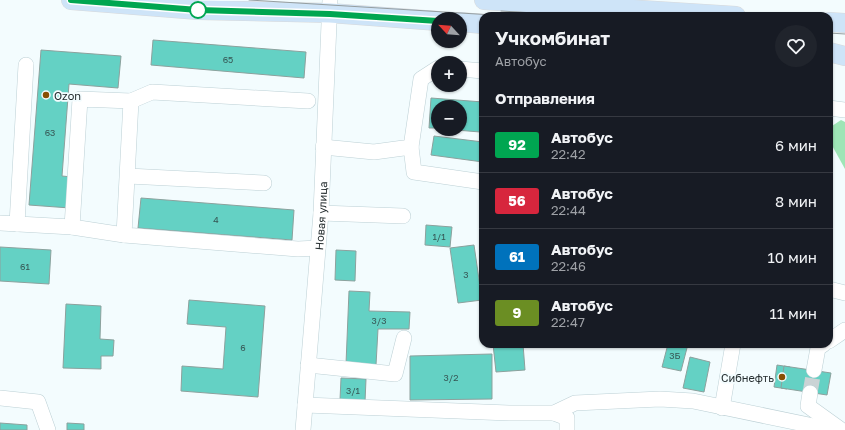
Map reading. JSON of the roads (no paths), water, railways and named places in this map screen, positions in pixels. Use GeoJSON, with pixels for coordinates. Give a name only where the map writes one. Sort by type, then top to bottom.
{"type":"FeatureCollection","features":[{"type":"Feature","properties":{"kind":"main road"},"geometry":{"type":"LineString","coordinates":[[71,0],[198,10],[330,7],[431,20]]}},
{"type":"Feature","properties":{"kind":"main road"},"geometry":{"type":"LineString","coordinates":[[484,0],[673,12]]}},
{"type":"Feature","properties":{"kind":"main road"},"geometry":{"type":"LineString","coordinates":[[833,22],[845,23]]}},
{"type":"Feature","properties":{"kind":"main road"},"geometry":{"type":"LineString","coordinates":[[467,23],[479,24]]}},
{"type":"Feature","properties":{"kind":"main road"},"geometry":{"type":"LineString","coordinates":[[833,53],[845,56]]}},
{"type":"Feature","properties":{"kind":"street","name":"Новая улица"},"geometry":{"type":"LineString","coordinates":[[303,430],[321,213],[330,7]]}},
{"type":"Feature","properties":{"kind":"street"},"geometry":{"type":"LineString","coordinates":[[17,224],[26,65]]}},
{"type":"Feature","properties":{"kind":"street"},"geometry":{"type":"LineString","coordinates":[[467,70],[479,71]]}},
{"type":"Feature","properties":{"kind":"street"},"geometry":{"type":"LineString","coordinates":[[431,73],[422,80],[412,147],[414,172],[479,181]]}},
{"type":"Feature","properties":{"kind":"street"},"geometry":{"type":"LineString","coordinates":[[72,227],[80,99],[131,101],[152,92],[308,101]]}},
{"type":"Feature","properties":{"kind":"street"},"geometry":{"type":"LineString","coordinates":[[124,236],[131,101]]}},
{"type":"Feature","properties":{"kind":"street"},"geometry":{"type":"LineString","coordinates":[[833,108],[845,110]]}},
{"type":"Feature","properties":{"kind":"street"},"geometry":{"type":"LineString","coordinates":[[324,147],[374,152],[412,147]]}},
{"type":"Feature","properties":{"kind":"street"},"geometry":{"type":"LineString","coordinates":[[128,176],[264,183]]}},
{"type":"Feature","properties":{"kind":"street"},"geometry":{"type":"LineString","coordinates":[[321,213],[403,216]]}},
{"type":"Feature","properties":{"kind":"street"},"geometry":{"type":"LineString","coordinates":[[0,223],[72,227],[124,236],[298,249],[318,248]]}},
{"type":"Feature","properties":{"kind":"street"},"geometry":{"type":"LineString","coordinates":[[833,290],[845,293]]}},
{"type":"Feature","properties":{"kind":"street"},"geometry":{"type":"LineString","coordinates":[[833,338],[845,330]]}},
{"type":"Feature","properties":{"kind":"street"},"geometry":{"type":"LineString","coordinates":[[308,365],[395,374],[404,338]]}},
{"type":"Feature","properties":{"kind":"street"},"geometry":{"type":"LineString","coordinates":[[722,408],[732,348]]}},
{"type":"Feature","properties":{"kind":"street"},"geometry":{"type":"LineString","coordinates":[[814,370],[818,348]]}},
{"type":"Feature","properties":{"kind":"street"},"geometry":{"type":"LineString","coordinates":[[810,393],[808,406],[842,430]]}},
{"type":"Feature","properties":{"kind":"street"},"geometry":{"type":"LineString","coordinates":[[0,398],[38,402],[48,430]]}},
{"type":"Feature","properties":{"kind":"street"},"geometry":{"type":"LineString","coordinates":[[554,413],[575,403],[660,399],[693,401],[833,430]]}},
{"type":"Feature","properties":{"kind":"street"},"geometry":{"type":"LineString","coordinates":[[305,405],[509,414],[554,413],[567,418],[567,430]]}},
{"type":"Feature","properties":{"kind":"tunnel"},"geometry":{"type":"LineString","coordinates":[[810,393],[814,370]]}},
{"type":"Feature","properties":{"kind":"tram line"},"geometry":{"type":"LineString","coordinates":[[249,0],[479,14]]}},
{"type":"Feature","properties":{"kind":"tram line"},"geometry":{"type":"LineString","coordinates":[[501,11],[518,12]]}},
{"type":"Feature","properties":{"kind":"tram line"},"geometry":{"type":"LineString","coordinates":[[833,33],[845,34]]}},
{"type":"Feature","properties":{"kind":"place","name":"Ozon"},"geometry":{"type":"Point","coordinates":[46,95]}},
{"type":"Feature","properties":{"kind":"place","name":"Сибнефть"},"geometry":{"type":"Point","coordinates":[782,377]}}]}
